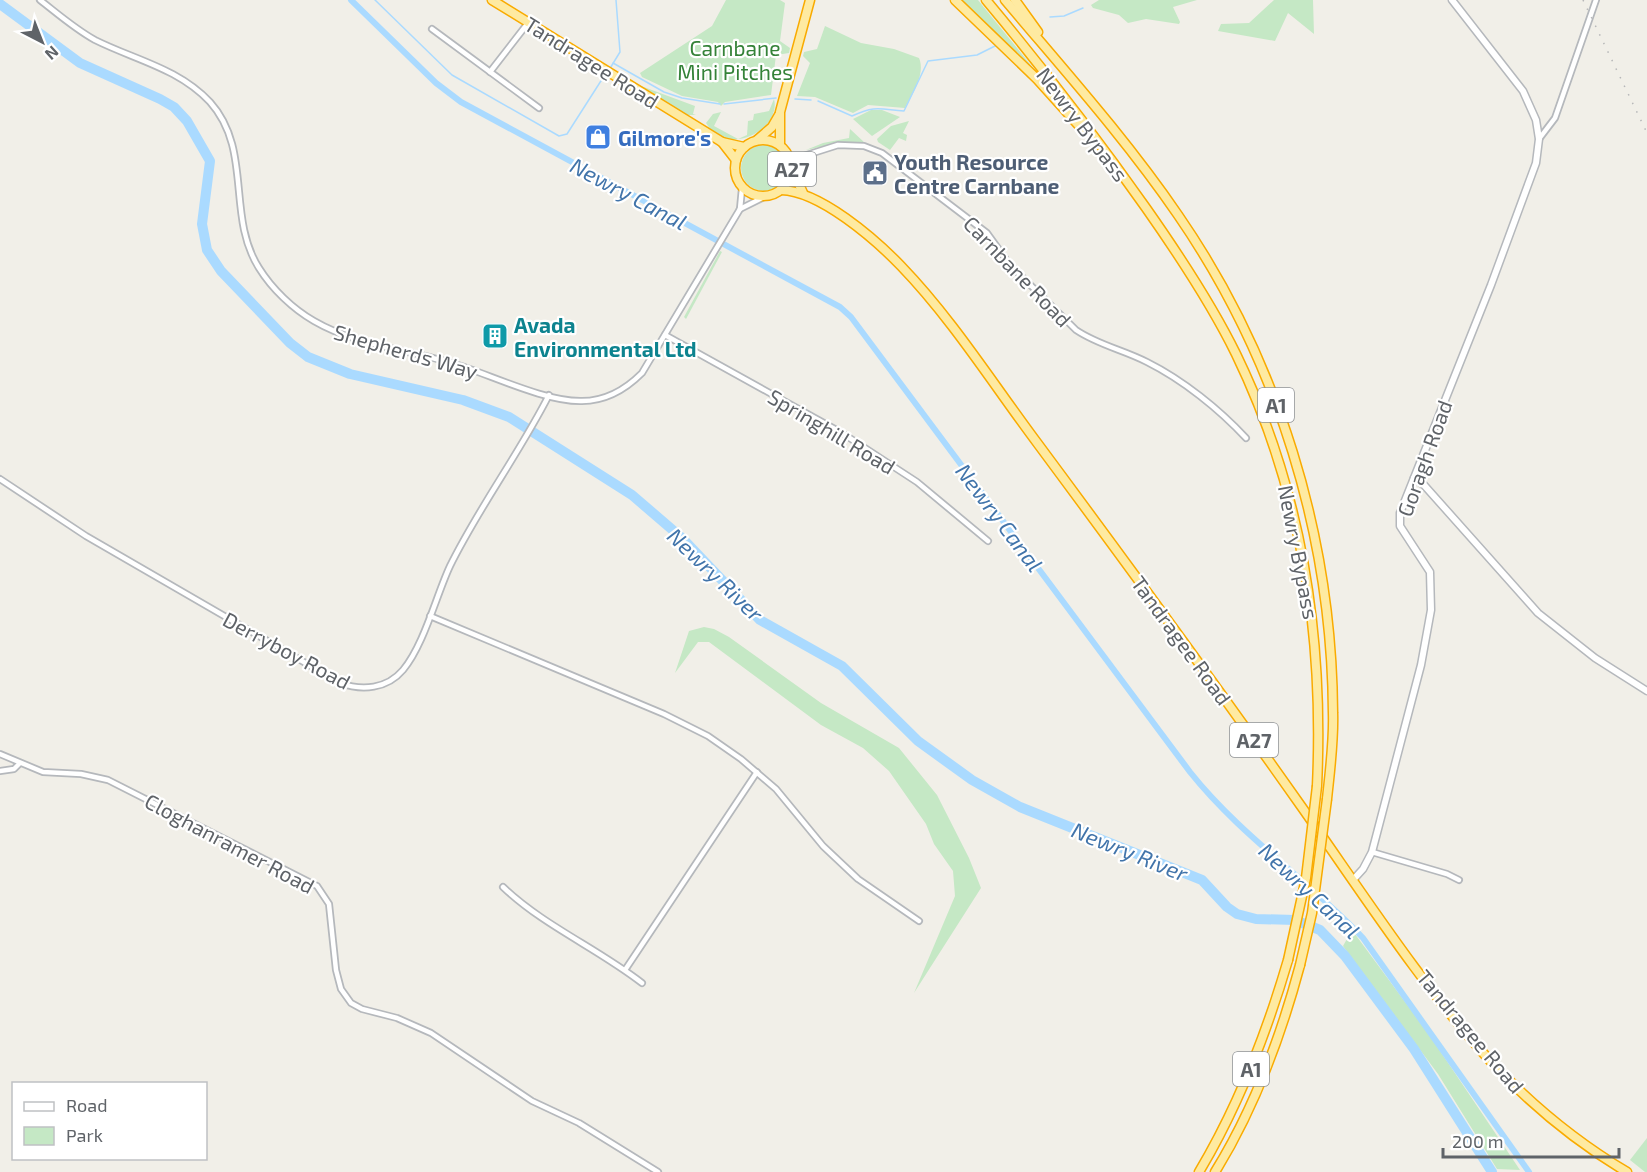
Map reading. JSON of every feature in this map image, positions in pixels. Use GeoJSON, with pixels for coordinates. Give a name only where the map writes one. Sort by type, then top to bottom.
{"type":"FeatureCollection","features":[{"type":"Feature","properties":{"kind":"highway","name":"Tandragee Road"},"geometry":{"type":"LineString","coordinates":[[492,0],[722,142],[744,147]]}},
{"type":"Feature","properties":{"kind":"highway","name":"A27"},"geometry":{"type":"LineString","coordinates":[[791,164],[791,176],[782,190],[764,197],[748,193],[742,188],[735,174],[736,160],[744,147],[772,128],[780,112],[810,0]]}},
{"type":"Feature","properties":{"kind":"highway"},"geometry":{"type":"LineString","coordinates":[[955,0],[1037,79],[1118,169]]}},
{"type":"Feature","properties":{"kind":"highway","name":"Newry Bypass"},"geometry":{"type":"LineString","coordinates":[[986,0],[1118,169],[1179,255],[1212,310],[1236,354],[1276,451],[1298,526],[1311,601],[1320,732],[1317,786],[1306,878],[1288,960],[1252,1066],[1222,1132],[1199,1172]]}},
{"type":"Feature","properties":{"kind":"highway","name":"Newry Bypass"},"geometry":{"type":"LineString","coordinates":[[1005,0],[1152,179],[1200,248],[1239,318],[1277,408],[1299,471],[1325,595],[1334,716],[1328,799],[1316,894],[1290,1004],[1263,1075],[1215,1172]]}},
{"type":"Feature","properties":{"kind":"highway"},"geometry":{"type":"LineString","coordinates":[[1016,0],[1063,69]]}},
{"type":"Feature","properties":{"kind":"highway","name":"A27"},"geometry":{"type":"LineString","coordinates":[[780,112],[780,145],[803,193]]}},
{"type":"Feature","properties":{"kind":"highway","name":"A27"},"geometry":{"type":"LineString","coordinates":[[757,140],[773,141],[780,145]]}},
{"type":"Feature","properties":{"kind":"highway","name":"Tandragee Road"},"geometry":{"type":"LineString","coordinates":[[722,142],[736,160]]}},
{"type":"Feature","properties":{"kind":"highway","name":"Tandragee Road"},"geometry":{"type":"LineString","coordinates":[[782,190],[803,193],[871,239],[926,294],[1097,523],[1437,994],[1494,1064],[1550,1118],[1627,1172]]}},
{"type":"Feature","properties":{"kind":"street","name":"Shepherds Way"},"geometry":{"type":"LineString","coordinates":[[40,0],[96,40],[173,73],[212,104],[229,132],[234,147],[242,223],[251,254],[277,290],[302,314],[344,335],[449,362],[549,395],[581,401],[595,400],[621,390],[642,373],[740,209],[742,188]]}},
{"type":"Feature","properties":{"kind":"street","name":"Goragh Road"},"geometry":{"type":"LineString","coordinates":[[1353,880],[1363,870],[1372,852],[1421,665],[1431,610],[1430,572],[1400,522],[1402,507],[1499,263],[1536,163],[1539,139],[1536,120],[1523,92],[1452,0]]}},
{"type":"Feature","properties":{"kind":"street","name":"Goragh Road"},"geometry":{"type":"LineString","coordinates":[[1539,139],[1555,118],[1596,0]]}},
{"type":"Feature","properties":{"kind":"street"},"geometry":{"type":"LineString","coordinates":[[490,72],[528,23]]}},
{"type":"Feature","properties":{"kind":"street"},"geometry":{"type":"LineString","coordinates":[[432,29],[539,108]]}},
{"type":"Feature","properties":{"kind":"street","name":"Carnbane Road"},"geometry":{"type":"LineString","coordinates":[[791,164],[837,145],[862,146],[882,153],[987,233],[1010,265],[1076,330],[1088,339],[1147,362],[1167,374],[1216,410],[1246,438]]}},
{"type":"Feature","properties":{"kind":"street"},"geometry":{"type":"LineString","coordinates":[[740,209],[764,197]]}},
{"type":"Feature","properties":{"kind":"street","name":"Springhill Road"},"geometry":{"type":"LineString","coordinates":[[665,335],[853,441],[916,482],[988,541]]}},
{"type":"Feature","properties":{"kind":"street","name":"Derryboy Road"},"geometry":{"type":"LineString","coordinates":[[0,479],[86,536],[350,687],[374,687],[394,678],[410,658],[451,564],[549,395]]}},
{"type":"Feature","properties":{"kind":"street"},"geometry":{"type":"LineString","coordinates":[[1239,431],[1246,424]]}},
{"type":"Feature","properties":{"kind":"street"},"geometry":{"type":"LineString","coordinates":[[1414,478],[1424,485],[1544,619],[1595,658],[1647,691]]}},
{"type":"Feature","properties":{"kind":"street"},"geometry":{"type":"LineString","coordinates":[[430,616],[681,721],[708,736],[757,772],[843,865],[879,895],[919,921]]}},
{"type":"Feature","properties":{"kind":"street","name":"Cloghanramer Road"},"geometry":{"type":"LineString","coordinates":[[0,754],[19,764],[43,772],[81,774],[108,780],[317,886],[329,904],[336,970],[341,989],[351,1003],[362,1009],[397,1017],[431,1033],[532,1101],[579,1123],[658,1172]]}},
{"type":"Feature","properties":{"kind":"street"},"geometry":{"type":"LineString","coordinates":[[0,771],[14,769],[19,764]]}},
{"type":"Feature","properties":{"kind":"street"},"geometry":{"type":"LineString","coordinates":[[625,970],[757,772]]}},
{"type":"Feature","properties":{"kind":"street"},"geometry":{"type":"LineString","coordinates":[[1372,852],[1438,871],[1459,880]]}},
{"type":"Feature","properties":{"kind":"street"},"geometry":{"type":"LineString","coordinates":[[503,887],[558,929],[642,983]]}},
{"type":"Feature","properties":{"kind":"green space","name":"Carnbane Mini Pitches"},"geometry":{"type":"Polygon","coordinates":[[[726,0],[780,0],[785,3],[780,41],[790,48],[789,53],[776,55],[771,95],[725,102],[721,106],[718,102],[682,96],[642,77],[640,73],[712,26],[726,0]]]}},
{"type":"Feature","properties":{"kind":"green space"},"geometry":{"type":"Polygon","coordinates":[[[959,0],[978,0],[1043,80],[959,0]]]}},
{"type":"Feature","properties":{"kind":"green space"},"geometry":{"type":"Polygon","coordinates":[[[1099,0],[1197,0],[1173,7],[1179,24],[1146,19],[1128,23],[1119,15],[1093,8],[1091,5],[1099,0]]]}},
{"type":"Feature","properties":{"kind":"green space"},"geometry":{"type":"Polygon","coordinates":[[[1274,0],[1313,0],[1314,34],[1288,13],[1275,41],[1218,31],[1221,24],[1249,23],[1274,0]]]}},
{"type":"Feature","properties":{"kind":"green space","name":"Carnbane Mini Pitches"},"geometry":{"type":"Polygon","coordinates":[[[825,26],[861,43],[894,49],[919,58],[921,71],[905,108],[868,105],[853,113],[815,97],[797,96],[810,63],[803,56],[804,52],[817,49],[825,26]]]}},
{"type":"Feature","properties":{"kind":"green space"},"geometry":{"type":"Polygon","coordinates":[[[633,83],[695,106],[693,114],[696,115],[686,115],[633,83]]]}},
{"type":"Feature","properties":{"kind":"green space"},"geometry":{"type":"Polygon","coordinates":[[[774,99],[774,110],[770,120],[762,129],[751,136],[738,139],[747,135],[748,121],[753,120],[754,114],[769,111],[774,99]]]}},
{"type":"Feature","properties":{"kind":"green space"},"geometry":{"type":"Polygon","coordinates":[[[871,110],[882,110],[900,117],[872,136],[853,119],[871,110]]]}},
{"type":"Feature","properties":{"kind":"green space"},"geometry":{"type":"Polygon","coordinates":[[[721,112],[714,126],[738,139],[727,139],[715,134],[706,123],[713,114],[721,112]]]}},
{"type":"Feature","properties":{"kind":"green space"},"geometry":{"type":"Polygon","coordinates":[[[909,121],[903,133],[907,135],[906,141],[899,138],[890,150],[878,142],[877,139],[891,126],[909,121]]]}},
{"type":"Feature","properties":{"kind":"green space"},"geometry":{"type":"Polygon","coordinates":[[[850,129],[865,143],[843,142],[806,150],[823,143],[849,138],[850,129]]]}},
{"type":"Feature","properties":{"kind":"green space"},"geometry":{"type":"Polygon","coordinates":[[[764,145],[780,152],[787,168],[780,184],[764,191],[748,184],[741,168],[748,152],[764,145]]]}},
{"type":"Feature","properties":{"kind":"green space"},"geometry":{"type":"Polygon","coordinates":[[[720,251],[722,252],[686,319],[684,317],[720,251]]]}},
{"type":"Feature","properties":{"kind":"green space"},"geometry":{"type":"Polygon","coordinates":[[[704,627],[714,629],[729,637],[821,703],[899,748],[937,795],[969,858],[981,888],[914,993],[955,896],[953,871],[934,844],[926,824],[889,771],[863,748],[821,725],[709,642],[698,642],[675,673],[689,631],[704,627]]]}},
{"type":"Feature","properties":{"kind":"green space"},"geometry":{"type":"Polygon","coordinates":[[[1352,930],[1428,1033],[1520,1170],[1497,1169],[1438,1074],[1343,946],[1352,930]]]}},
{"type":"Feature","properties":{"kind":"green space"},"geometry":{"type":"Polygon","coordinates":[[[1647,1138],[1647,1172],[1645,1172],[1630,1160],[1647,1138]]]}},
{"type":"Feature","properties":{"kind":"waterway","name":"Newry Canal"},"geometry":{"type":"LineString","coordinates":[[351,0],[436,83],[461,102],[840,307],[851,317],[1190,772],[1230,816],[1320,896],[1363,938],[1529,1172]]}},
{"type":"Feature","properties":{"kind":"waterway"},"geometry":{"type":"LineString","coordinates":[[375,0],[452,75],[559,136],[567,134],[606,73]]}},
{"type":"Feature","properties":{"kind":"waterway"},"geometry":{"type":"LineString","coordinates":[[609,70],[620,52],[616,0]]}},
{"type":"Feature","properties":{"kind":"waterway","name":"Newry River"},"geometry":{"type":"LineString","coordinates":[[0,4],[80,63],[160,99],[174,107],[187,121],[210,161],[202,224],[207,250],[221,271],[290,343],[308,357],[350,374],[463,400],[509,417],[632,495],[682,538],[760,620],[842,666],[918,741],[972,780],[1020,807],[1202,880],[1227,907],[1237,914],[1256,919],[1295,920],[1320,930],[1345,956],[1414,1049],[1492,1172]]}},
{"type":"Feature","properties":{"kind":"waterway"},"geometry":{"type":"LineString","coordinates":[[1050,17],[1064,16],[1083,8]]}},
{"type":"Feature","properties":{"kind":"waterway"},"geometry":{"type":"LineString","coordinates":[[818,101],[852,116],[872,109],[904,111],[928,61],[977,55],[997,45]]}},
{"type":"Feature","properties":{"kind":"waterway"},"geometry":{"type":"LineString","coordinates":[[613,63],[664,92],[682,98],[720,104]]}},
{"type":"Feature","properties":{"kind":"waterway"},"geometry":{"type":"LineString","coordinates":[[724,104],[776,98]]}},
{"type":"Feature","properties":{"kind":"waterway"},"geometry":{"type":"LineString","coordinates":[[795,99],[811,100]]}},
{"type":"Feature","properties":{"kind":"railway"},"geometry":{"type":"LineString","coordinates":[[1583,0],[1647,133]]}},
{"type":"Feature","properties":{"kind":"place","name":"Gilmore's"},"geometry":{"type":"Point","coordinates":[598,137]}},
{"type":"Feature","properties":{"kind":"place","name":"Youth Resource Centre Carnbane"},"geometry":{"type":"Point","coordinates":[875,173]}},
{"type":"Feature","properties":{"kind":"place","name":"Avada Environmental Ltd"},"geometry":{"type":"Point","coordinates":[495,336]}}]}
